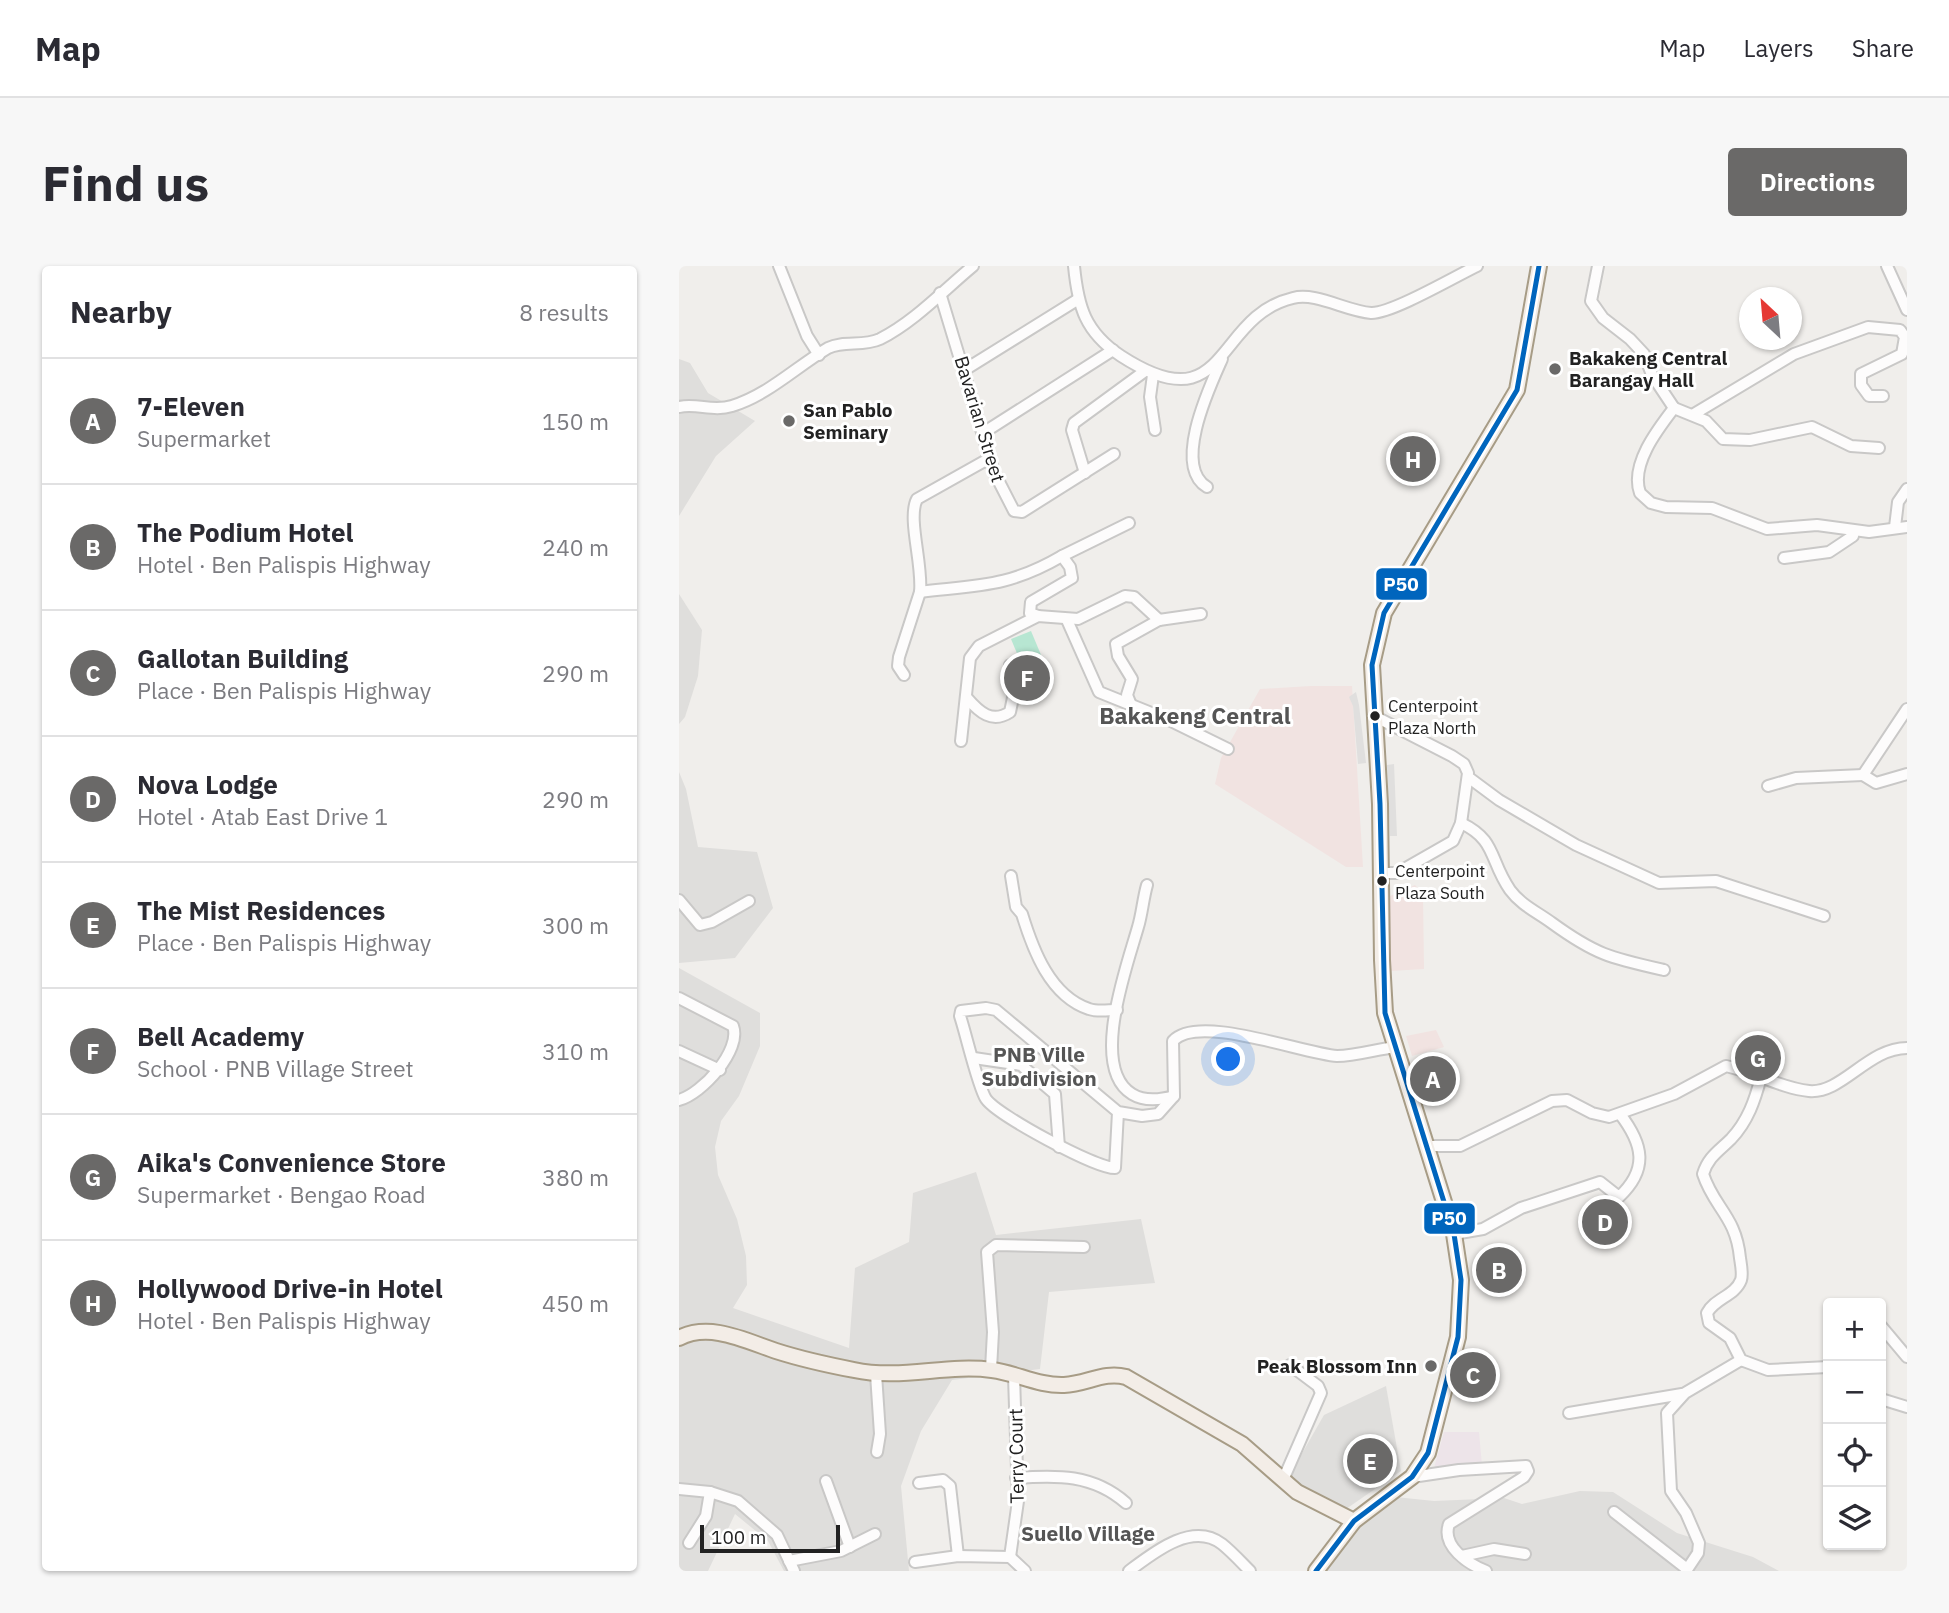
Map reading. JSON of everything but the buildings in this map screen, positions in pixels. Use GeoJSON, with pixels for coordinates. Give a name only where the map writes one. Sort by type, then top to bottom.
{"type":"FeatureCollection","features":[{"type":"Feature","properties":{"kind":"main road"},"geometry":{"type":"LineString","coordinates":[[1321,1569],[1354,1521],[1412,1477],[1431,1447],[1458,1337],[1461,1280],[1454,1234],[1429,1146],[1385,1013],[1382,873],[1372,665],[1384,613],[1512,401],[1521,374],[1539,266]]}},
{"type":"Feature","properties":{"kind":"main road"},"geometry":{"type":"LineString","coordinates":[[679,1338],[700,1332],[739,1337],[790,1355],[876,1374],[991,1369],[1062,1385],[1107,1375],[1126,1377],[1242,1444],[1260,1456],[1283,1480],[1308,1498],[1354,1521]]}},
{"type":"Feature","properties":{"kind":"street"},"geometry":{"type":"LineString","coordinates":[[779,266],[807,335],[820,355]]}},
{"type":"Feature","properties":{"kind":"street"},"geometry":{"type":"LineString","coordinates":[[679,407],[689,405],[715,410],[745,401],[834,346],[861,345],[879,340],[973,266]]}},
{"type":"Feature","properties":{"kind":"street"},"geometry":{"type":"LineString","coordinates":[[1074,266],[1077,300],[1094,332],[1113,350],[1149,373],[1170,380],[1195,378],[1262,314],[1285,300],[1300,297],[1379,312],[1477,266]]}},
{"type":"Feature","properties":{"kind":"street"},"geometry":{"type":"LineString","coordinates":[[1598,266],[1591,301],[1603,318],[1630,338],[1644,354],[1652,375],[1674,408],[1706,421],[1723,439],[1750,440],[1812,427],[1851,446],[1879,448]]}},
{"type":"Feature","properties":{"kind":"street"},"geometry":{"type":"LineString","coordinates":[[1887,266],[1907,310]]}},
{"type":"Feature","properties":{"kind":"street","name":"Bavarian Street"},"geometry":{"type":"LineString","coordinates":[[940,293],[991,458],[1009,506],[1018,512],[1114,454]]}},
{"type":"Feature","properties":{"kind":"street"},"geometry":{"type":"LineString","coordinates":[[965,369],[1077,300]]}},
{"type":"Feature","properties":{"kind":"street"},"geometry":{"type":"LineString","coordinates":[[1694,414],[1794,354],[1868,327],[1900,330],[1905,337],[1906,346],[1898,357],[1861,374],[1865,392],[1869,396],[1883,396]]}},
{"type":"Feature","properties":{"kind":"street"},"geometry":{"type":"LineString","coordinates":[[983,433],[1113,350]]}},
{"type":"Feature","properties":{"kind":"street"},"geometry":{"type":"LineString","coordinates":[[1207,487],[1196,473],[1195,433],[1204,398],[1225,351]]}},
{"type":"Feature","properties":{"kind":"street"},"geometry":{"type":"LineString","coordinates":[[1149,373],[1155,430]]}},
{"type":"Feature","properties":{"kind":"street"},"geometry":{"type":"LineString","coordinates":[[1085,473],[1072,430],[1074,423],[1149,373]]}},
{"type":"Feature","properties":{"kind":"street"},"geometry":{"type":"LineString","coordinates":[[1674,408],[1660,427],[1639,470],[1640,494],[1651,503],[1666,508],[1712,508],[1767,529],[1817,525],[1869,532],[1907,527]]}},
{"type":"Feature","properties":{"kind":"street"},"geometry":{"type":"LineString","coordinates":[[904,675],[898,666],[899,657],[920,592],[919,552],[912,514],[917,499],[991,458]]}},
{"type":"Feature","properties":{"kind":"street"},"geometry":{"type":"LineString","coordinates":[[1895,527],[1898,502],[1907,489]]}},
{"type":"Feature","properties":{"kind":"street"},"geometry":{"type":"LineString","coordinates":[[920,592],[1007,582],[1033,573],[1129,523]]}},
{"type":"Feature","properties":{"kind":"street"},"geometry":{"type":"LineString","coordinates":[[1784,558],[1829,552],[1853,536],[1854,531]]}},
{"type":"Feature","properties":{"kind":"street"},"geometry":{"type":"LineString","coordinates":[[1062,556],[1070,567],[1072,578],[1031,602],[1030,613],[1066,620],[1078,619],[1130,595],[1159,620]]}},
{"type":"Feature","properties":{"kind":"street"},"geometry":{"type":"LineString","coordinates":[[1131,705],[1126,698],[1132,679],[1115,647],[1123,638],[1159,620],[1201,614]]}},
{"type":"Feature","properties":{"kind":"street"},"geometry":{"type":"LineString","coordinates":[[961,741],[972,652],[1038,616]]}},
{"type":"Feature","properties":{"kind":"street"},"geometry":{"type":"LineString","coordinates":[[1066,620],[1094,687],[1104,696],[1131,705],[1228,750]]}},
{"type":"Feature","properties":{"kind":"street"},"geometry":{"type":"LineString","coordinates":[[967,698],[991,718],[1005,715],[1013,707],[1014,700],[1010,665]]}},
{"type":"Feature","properties":{"kind":"street"},"geometry":{"type":"LineString","coordinates":[[1863,775],[1907,709]]}},
{"type":"Feature","properties":{"kind":"street"},"geometry":{"type":"LineString","coordinates":[[1374,716],[1464,764],[1468,777],[1461,823],[1453,841],[1397,873],[1382,873]]}},
{"type":"Feature","properties":{"kind":"street"},"geometry":{"type":"LineString","coordinates":[[1768,786],[1796,778],[1863,775],[1876,783],[1907,774]]}},
{"type":"Feature","properties":{"kind":"street"},"geometry":{"type":"LineString","coordinates":[[1468,777],[1499,800],[1576,845],[1659,883],[1716,881],[1823,916]]}},
{"type":"Feature","properties":{"kind":"street"},"geometry":{"type":"LineString","coordinates":[[1461,823],[1484,835],[1504,881],[1519,901],[1596,953],[1625,963],[1664,971]]}},
{"type":"Feature","properties":{"kind":"street"},"geometry":{"type":"LineString","coordinates":[[1011,876],[1016,907],[1022,914],[1050,982],[1072,1000],[1091,1010],[1117,1010]]}},
{"type":"Feature","properties":{"kind":"street"},"geometry":{"type":"LineString","coordinates":[[1147,885],[1117,1010],[1113,1047],[1115,1077],[1137,1097],[1151,1100],[1174,1096]]}},
{"type":"Feature","properties":{"kind":"street"},"geometry":{"type":"LineString","coordinates":[[679,900],[700,925],[712,922],[749,901]]}},
{"type":"Feature","properties":{"kind":"street"},"geometry":{"type":"LineString","coordinates":[[679,998],[735,1029],[720,1070],[691,1094],[679,1100]]}},
{"type":"Feature","properties":{"kind":"street"},"geometry":{"type":"LineString","coordinates":[[1118,1112],[1115,1168],[1105,1168],[1059,1147],[986,1100],[960,1016],[961,1011],[996,1010],[1118,1112],[1142,1116],[1158,1114],[1174,1096],[1173,1041],[1186,1032],[1240,1033],[1338,1056],[1396,1047]]}},
{"type":"Feature","properties":{"kind":"street"},"geometry":{"type":"LineString","coordinates":[[1429,1146],[1459,1146],[1552,1101],[1567,1100],[1600,1115],[1620,1114],[1674,1094],[1726,1066],[1810,1091],[1825,1089],[1879,1052],[1907,1048]]}},
{"type":"Feature","properties":{"kind":"street"},"geometry":{"type":"LineString","coordinates":[[679,1051],[720,1070]]}},
{"type":"Feature","properties":{"kind":"street"},"geometry":{"type":"LineString","coordinates":[[974,1058],[1021,1065],[1055,1094],[1059,1147]]}},
{"type":"Feature","properties":{"kind":"street"},"geometry":{"type":"LineString","coordinates":[[1761,1077],[1753,1106],[1731,1139],[1713,1154],[1703,1174],[1736,1231],[1741,1272],[1741,1280],[1732,1293],[1713,1303],[1707,1313],[1709,1323],[1730,1338],[1741,1360],[1768,1370],[1823,1367]]}},
{"type":"Feature","properties":{"kind":"street"},"geometry":{"type":"LineString","coordinates":[[1454,1234],[1483,1229],[1521,1208],[1600,1182],[1619,1197],[1633,1184],[1639,1158],[1635,1136],[1620,1114]]}},
{"type":"Feature","properties":{"kind":"street"},"geometry":{"type":"LineString","coordinates":[[991,1369],[993,1332],[987,1252],[996,1245],[1084,1247]]}},
{"type":"Feature","properties":{"kind":"street"},"geometry":{"type":"LineString","coordinates":[[1886,1332],[1907,1357]]}},
{"type":"Feature","properties":{"kind":"street"},"geometry":{"type":"LineString","coordinates":[[1613,1511],[1687,1570],[1698,1553],[1699,1543],[1686,1513],[1671,1491],[1666,1425],[1670,1405],[1685,1393],[1741,1360]]}},
{"type":"Feature","properties":{"kind":"street"},"geometry":{"type":"LineString","coordinates":[[1283,1480],[1321,1393],[1318,1386],[1290,1364]]}},
{"type":"Feature","properties":{"kind":"street"},"geometry":{"type":"LineString","coordinates":[[876,1374],[880,1434],[877,1452]]}},
{"type":"Feature","properties":{"kind":"street","name":"Terry Court"},"geometry":{"type":"LineString","coordinates":[[1010,1557],[1018,1501],[1014,1376]]}},
{"type":"Feature","properties":{"kind":"street"},"geometry":{"type":"LineString","coordinates":[[1569,1413],[1685,1393]]}},
{"type":"Feature","properties":{"kind":"street"},"geometry":{"type":"LineString","coordinates":[[1886,1401],[1907,1407]]}},
{"type":"Feature","properties":{"kind":"street"},"geometry":{"type":"LineString","coordinates":[[1412,1477],[1459,1470],[1520,1466],[1528,1469],[1524,1477],[1449,1524],[1449,1541],[1469,1564],[1486,1571]]}},
{"type":"Feature","properties":{"kind":"street"},"geometry":{"type":"LineString","coordinates":[[1016,1478],[1062,1476],[1093,1481],[1126,1503]]}},
{"type":"Feature","properties":{"kind":"street"},"geometry":{"type":"LineString","coordinates":[[827,1481],[850,1547]]}},
{"type":"Feature","properties":{"kind":"street"},"geometry":{"type":"LineString","coordinates":[[919,1483],[948,1482],[958,1556]]}},
{"type":"Feature","properties":{"kind":"street"},"geometry":{"type":"LineString","coordinates":[[679,1489],[710,1492],[739,1501],[777,1535],[792,1566],[832,1554],[875,1534]]}},
{"type":"Feature","properties":{"kind":"street"},"geometry":{"type":"LineString","coordinates":[[689,1543],[706,1516],[710,1492]]}},
{"type":"Feature","properties":{"kind":"street"},"geometry":{"type":"LineString","coordinates":[[1129,1571],[1163,1547],[1197,1536],[1222,1544],[1250,1571]]}},
{"type":"Feature","properties":{"kind":"street"},"geometry":{"type":"LineString","coordinates":[[1462,1556],[1494,1549],[1525,1554]]}},
{"type":"Feature","properties":{"kind":"street"},"geometry":{"type":"LineString","coordinates":[[915,1562],[958,1556],[1010,1557],[1025,1571]]}},
{"type":"Feature","properties":{"kind":"shaded area"},"geometry":{"type":"Polygon","coordinates":[[[679,359],[690,363],[708,393],[755,421],[716,456],[679,516],[679,359]]]}},
{"type":"Feature","properties":{"kind":"shaded area"},"geometry":{"type":"Polygon","coordinates":[[[679,594],[702,630],[698,676],[685,717],[679,724],[679,594]]]}},
{"type":"Feature","properties":{"kind":"shaded area"},"geometry":{"type":"Polygon","coordinates":[[[1352,686],[1363,867],[1346,867],[1215,784],[1221,758],[1260,689],[1352,686]]]}},
{"type":"Feature","properties":{"kind":"shaded area"},"geometry":{"type":"Polygon","coordinates":[[[1356,692],[1366,763],[1358,764],[1353,706],[1349,697],[1356,692]]]}},
{"type":"Feature","properties":{"kind":"shaded area"},"geometry":{"type":"Polygon","coordinates":[[[1394,764],[1397,836],[1390,836],[1387,765],[1394,764]]]}},
{"type":"Feature","properties":{"kind":"shaded area"},"geometry":{"type":"Polygon","coordinates":[[[679,772],[686,789],[698,847],[757,852],[773,908],[735,958],[679,963],[679,772]]]}},
{"type":"Feature","properties":{"kind":"shaded area"},"geometry":{"type":"Polygon","coordinates":[[[1415,885],[1423,893],[1424,969],[1391,971],[1388,897],[1415,885]]]}},
{"type":"Feature","properties":{"kind":"shaded area"},"geometry":{"type":"Polygon","coordinates":[[[679,968],[760,1013],[760,1046],[739,1096],[721,1121],[715,1147],[718,1175],[737,1219],[746,1256],[747,1285],[733,1308],[849,1348],[855,1268],[909,1242],[913,1193],[976,1172],[996,1235],[1141,1219],[1155,1283],[1049,1292],[1040,1369],[952,1380],[921,1431],[901,1486],[909,1571],[784,1571],[768,1541],[735,1514],[708,1571],[679,1571],[679,968]]]}},
{"type":"Feature","properties":{"kind":"shaded area"},"geometry":{"type":"Polygon","coordinates":[[[1436,1030],[1444,1047],[1412,1056],[1406,1036],[1436,1030]]]}},
{"type":"Feature","properties":{"kind":"shaded area"},"geometry":{"type":"Polygon","coordinates":[[[1386,1386],[1401,1471],[1346,1509],[1288,1478],[1324,1415],[1386,1386]]]}},
{"type":"Feature","properties":{"kind":"shaded area"},"geometry":{"type":"Polygon","coordinates":[[[1444,1432],[1479,1432],[1482,1465],[1434,1468],[1444,1432]]]}},
{"type":"Feature","properties":{"kind":"shaded area"},"geometry":{"type":"Polygon","coordinates":[[[1580,1491],[1613,1492],[1677,1533],[1753,1557],[1779,1571],[1316,1571],[1386,1496],[1434,1501],[1504,1498],[1522,1504],[1580,1491]]]}},
{"type":"Feature","properties":{"kind":"green space"},"geometry":{"type":"Polygon","coordinates":[[[1031,631],[1044,662],[1024,670],[1011,639],[1031,631]]]}},
{"type":"Feature","properties":{"kind":"transit line","name":"P50"},"geometry":{"type":"LineString","coordinates":[[1316,1571],[1354,1521],[1412,1477],[1428,1453],[1458,1337],[1461,1280],[1454,1234],[1385,1013],[1380,804],[1372,665],[1384,613],[1517,390],[1539,266]]}},
{"type":"Feature","properties":{"kind":"place","name":"Bakakeng Central Barangay Hall"},"geometry":{"type":"Point","coordinates":[1555,369]}},
{"type":"Feature","properties":{"kind":"place","name":"San Pablo Seminary"},"geometry":{"type":"Point","coordinates":[789,421]}},
{"type":"Feature","properties":{"kind":"place","name":"Hollywood Drive-in Hotel"},"geometry":{"type":"Point","coordinates":[1413,459]}},
{"type":"Feature","properties":{"kind":"place","name":"Bell Academy"},"geometry":{"type":"Point","coordinates":[1027,678]}},
{"type":"Feature","properties":{"kind":"place","name":"Centerpoint Plaza North"},"geometry":{"type":"Point","coordinates":[1375,716]}},
{"type":"Feature","properties":{"kind":"place","name":"Centerpoint Plaza South"},"geometry":{"type":"Point","coordinates":[1382,881]}},
{"type":"Feature","properties":{"kind":"place","name":"Aika's Convenience Store"},"geometry":{"type":"Point","coordinates":[1758,1058]}},
{"type":"Feature","properties":{"kind":"place","name":"7-Eleven"},"geometry":{"type":"Point","coordinates":[1433,1079]}},
{"type":"Feature","properties":{"kind":"place","name":"Nova Lodge"},"geometry":{"type":"Point","coordinates":[1605,1222]}},
{"type":"Feature","properties":{"kind":"place","name":"The Podium Hotel"},"geometry":{"type":"Point","coordinates":[1499,1270]}},
{"type":"Feature","properties":{"kind":"place","name":"Peak Blossom Inn"},"geometry":{"type":"Point","coordinates":[1431,1366]}},
{"type":"Feature","properties":{"kind":"place","name":"Gallotan Building"},"geometry":{"type":"Point","coordinates":[1473,1375]}},
{"type":"Feature","properties":{"kind":"place","name":"The Mist Residences"},"geometry":{"type":"Point","coordinates":[1370,1461]}},
{"type":"Feature","properties":{"kind":"district","name":"Bakakeng Central"},"geometry":{"type":"Point","coordinates":[1195,715]}},
{"type":"Feature","properties":{"kind":"district","name":"PNB Ville Subdivision"},"geometry":{"type":"Point","coordinates":[1039,1066]}},
{"type":"Feature","properties":{"kind":"district","name":"Suello Village"},"geometry":{"type":"Point","coordinates":[1088,1533]}}]}
